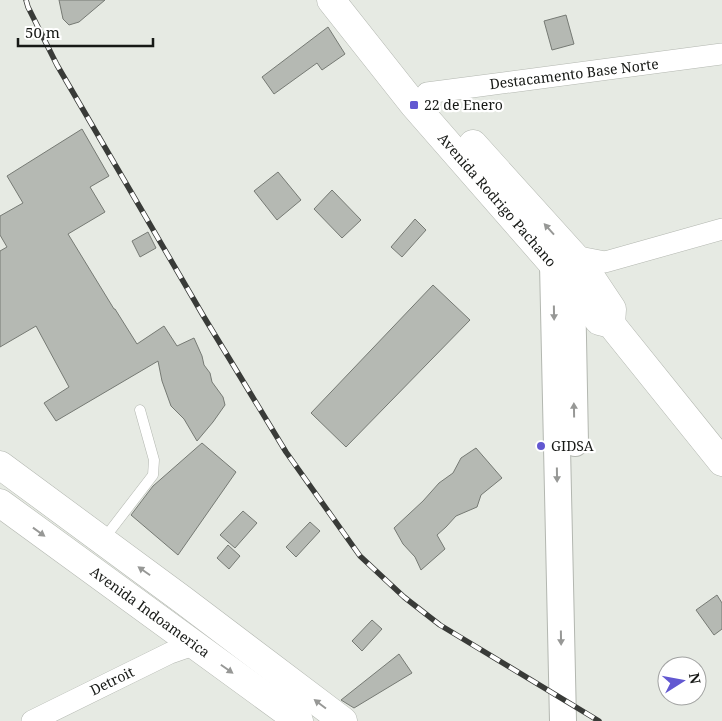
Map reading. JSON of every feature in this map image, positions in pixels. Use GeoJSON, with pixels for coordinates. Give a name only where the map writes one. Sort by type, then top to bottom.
{"type":"FeatureCollection","features":[{"type":"Feature","properties":{"kind":"main road","name":"Avenida Rodrigo Pachano"},"geometry":{"type":"LineString","coordinates":[[331,0],[414,105],[564,260],[590,276],[612,308],[611,324],[722,462]]}},
{"type":"Feature","properties":{"kind":"main road","name":"Avenida Rodrigo Pachano"},"geometry":{"type":"LineString","coordinates":[[351,0],[564,260]]}},
{"type":"Feature","properties":{"kind":"main road","name":"Avenida Indoamerica"},"geometry":{"type":"LineString","coordinates":[[0,465],[343,721]]}},
{"type":"Feature","properties":{"kind":"main road","name":"Avenida Indoamerica"},"geometry":{"type":"LineString","coordinates":[[0,503],[299,721]]}},
{"type":"Feature","properties":{"kind":"street","name":"Destacamento Base Norte"},"geometry":{"type":"LineString","coordinates":[[427,93],[722,54]]}},
{"type":"Feature","properties":{"kind":"street"},"geometry":{"type":"LineString","coordinates":[[581,721],[590,276],[722,229]]}},
{"type":"Feature","properties":{"kind":"street"},"geometry":{"type":"LineString","coordinates":[[564,260],[564,721]]}},
{"type":"Feature","properties":{"kind":"street","name":"Detroit"},"geometry":{"type":"LineString","coordinates":[[32,721],[170,653],[193,644]]}},
{"type":"Feature","properties":{"kind":"lane"},"geometry":{"type":"LineString","coordinates":[[102,541],[153,475],[154,460],[140,410]]}},
{"type":"Feature","properties":{"kind":"building"},"geometry":{"type":"Polygon","coordinates":[[[59,0],[105,0],[79,22],[69,25],[63,19],[59,0]]]}},
{"type":"Feature","properties":{"kind":"building"},"geometry":{"type":"Polygon","coordinates":[[[566,15],[574,44],[552,50],[544,21],[566,15]]]}},
{"type":"Feature","properties":{"kind":"building"},"geometry":{"type":"Polygon","coordinates":[[[328,27],[345,54],[322,70],[317,63],[274,94],[262,77],[328,27]]]}},
{"type":"Feature","properties":{"kind":"building"},"geometry":{"type":"Polygon","coordinates":[[[82,129],[109,176],[90,187],[105,212],[68,234],[137,344],[164,326],[177,346],[194,338],[204,365],[210,373],[212,382],[223,397],[225,405],[197,441],[184,419],[171,406],[162,381],[158,361],[56,421],[44,403],[69,387],[36,326],[0,347],[0,251],[7,247],[0,235],[0,216],[23,203],[7,176],[82,129]]]}},
{"type":"Feature","properties":{"kind":"building"},"geometry":{"type":"Polygon","coordinates":[[[278,172],[301,200],[277,220],[254,191],[278,172]]]}},
{"type":"Feature","properties":{"kind":"building"},"geometry":{"type":"Polygon","coordinates":[[[332,190],[361,220],[342,238],[314,209],[332,190]]]}},
{"type":"Feature","properties":{"kind":"building"},"geometry":{"type":"Polygon","coordinates":[[[415,219],[426,230],[402,257],[391,247],[415,219]]]}},
{"type":"Feature","properties":{"kind":"building"},"geometry":{"type":"Polygon","coordinates":[[[148,232],[156,248],[140,257],[132,241],[148,232]]]}},
{"type":"Feature","properties":{"kind":"building"},"geometry":{"type":"Polygon","coordinates":[[[433,285],[470,320],[346,447],[311,413],[433,285]]]}},
{"type":"Feature","properties":{"kind":"building"},"geometry":{"type":"Polygon","coordinates":[[[202,443],[236,472],[178,555],[131,515],[153,486],[202,443]]]}},
{"type":"Feature","properties":{"kind":"building"},"geometry":{"type":"Polygon","coordinates":[[[476,448],[502,478],[481,495],[477,507],[456,516],[437,535],[445,549],[421,570],[415,557],[403,544],[394,528],[439,483],[453,473],[461,458],[476,448]]]}},
{"type":"Feature","properties":{"kind":"building"},"geometry":{"type":"Polygon","coordinates":[[[243,511],[257,523],[235,548],[220,535],[243,511]]]}},
{"type":"Feature","properties":{"kind":"building"},"geometry":{"type":"Polygon","coordinates":[[[310,522],[320,531],[296,557],[286,547],[310,522]]]}},
{"type":"Feature","properties":{"kind":"building"},"geometry":{"type":"Polygon","coordinates":[[[228,545],[240,556],[229,569],[217,558],[228,545]]]}},
{"type":"Feature","properties":{"kind":"building"},"geometry":{"type":"Polygon","coordinates":[[[717,595],[722,603],[722,629],[714,635],[696,610],[717,595]]]}},
{"type":"Feature","properties":{"kind":"building"},"geometry":{"type":"Polygon","coordinates":[[[372,620],[382,629],[362,651],[352,641],[372,620]]]}},
{"type":"Feature","properties":{"kind":"building"},"geometry":{"type":"Polygon","coordinates":[[[399,654],[412,673],[354,708],[341,700],[399,654]]]}},
{"type":"Feature","properties":{"kind":"railway"},"geometry":{"type":"LineString","coordinates":[[26,0],[57,65],[204,317],[286,452],[360,556],[404,597],[440,625],[599,721]]}},
{"type":"Feature","properties":{"kind":"place","name":"22 de Enero"},"geometry":{"type":"Point","coordinates":[414,105]}},
{"type":"Feature","properties":{"kind":"place","name":"GIDSA"},"geometry":{"type":"Point","coordinates":[541,446]}}]}
